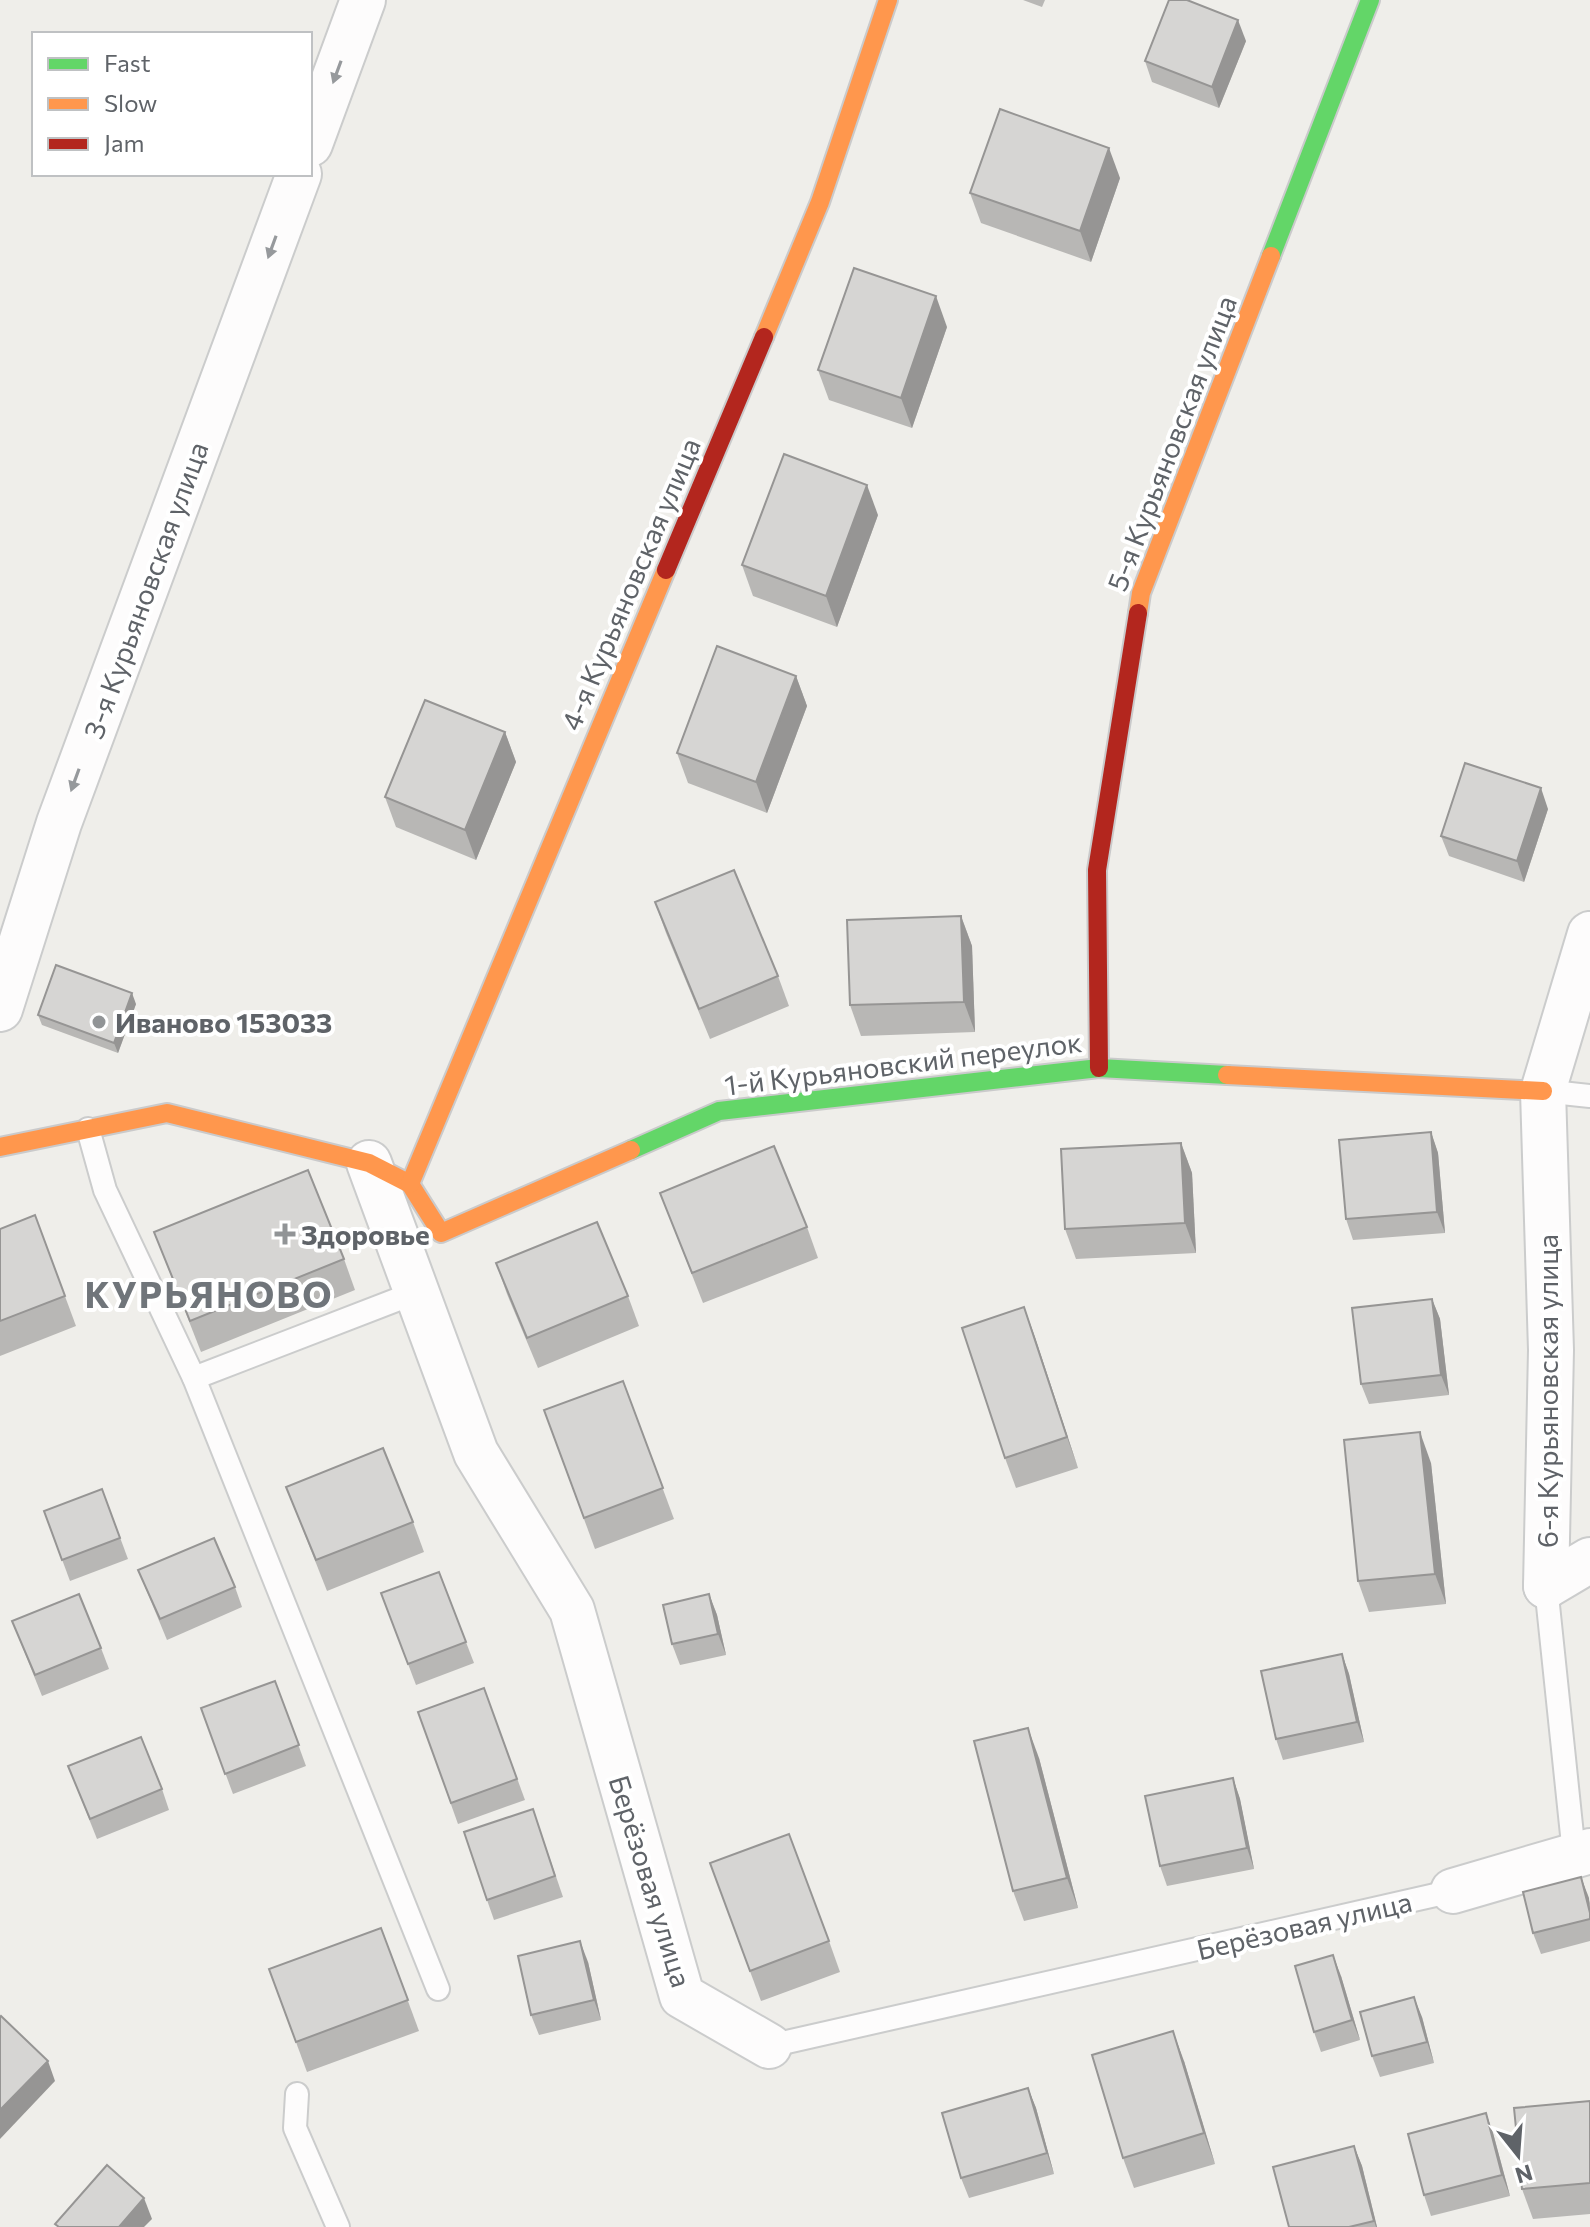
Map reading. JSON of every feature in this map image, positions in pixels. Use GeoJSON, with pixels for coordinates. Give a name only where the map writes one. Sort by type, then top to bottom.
{"type":"FeatureCollection","features":[{"type":"Feature","properties":{"kind":"street"},"geometry":{"type":"LineString","coordinates":[[312,139],[363,0]]}},
{"type":"Feature","properties":{"kind":"street","name":"4-я Курьяновская улица"},"geometry":{"type":"LineString","coordinates":[[410,1184],[820,202],[888,0]]}},
{"type":"Feature","properties":{"kind":"street","name":"5-я Курьяновская улица"},"geometry":{"type":"LineString","coordinates":[[1099,1068],[1097,870],[1141,593],[1370,0]]}},
{"type":"Feature","properties":{"kind":"street","name":"3-я Курьяновская улица"},"geometry":{"type":"LineString","coordinates":[[0,1009],[59,823],[298,176]]}},
{"type":"Feature","properties":{"kind":"street","name":"6-я Курьяновская улица"},"geometry":{"type":"LineString","coordinates":[[1546,1586],[1551,1350],[1543,1091],[1590,934]]}},
{"type":"Feature","properties":{"kind":"street","name":"1-й Курьяновский переулок"},"geometry":{"type":"LineString","coordinates":[[410,1184],[441,1233],[719,1111],[1099,1068],[1543,1091]]}},
{"type":"Feature","properties":{"kind":"street"},"geometry":{"type":"LineString","coordinates":[[0,1147],[167,1113],[369,1163],[410,1184]]}},
{"type":"Feature","properties":{"kind":"street","name":"Берёзовая улица"},"geometry":{"type":"LineString","coordinates":[[369,1163],[476,1453],[572,1610],[682,1996],[769,2046]]}},
{"type":"Feature","properties":{"kind":"street"},"geometry":{"type":"LineString","coordinates":[[1546,1586],[1590,1560]]}},
{"type":"Feature","properties":{"kind":"street","name":"Берёзовая улица"},"geometry":{"type":"LineString","coordinates":[[1453,1891],[1582,1852]]}},
{"type":"Feature","properties":{"kind":"lane"},"geometry":{"type":"LineString","coordinates":[[1543,1091],[1590,1096]]}},
{"type":"Feature","properties":{"kind":"lane"},"geometry":{"type":"LineString","coordinates":[[88,1129],[105,1190],[194,1378],[438,1989]]}},
{"type":"Feature","properties":{"kind":"lane"},"geometry":{"type":"LineString","coordinates":[[194,1378],[417,1292]]}},
{"type":"Feature","properties":{"kind":"lane","name":"6-я Курьяновская улица"},"geometry":{"type":"LineString","coordinates":[[1546,1586],[1582,1852]]}},
{"type":"Feature","properties":{"kind":"lane","name":"Берёзовая улица"},"geometry":{"type":"LineString","coordinates":[[769,2046],[1453,1891]]}},
{"type":"Feature","properties":{"kind":"lane"},"geometry":{"type":"LineString","coordinates":[[297,2094],[295,2128],[338,2227]]}},
{"type":"Feature","properties":{"kind":"building"},"geometry":{"type":"Polygon","coordinates":[[[1169,0],[1187,0],[1238,20],[1212,87],[1145,61],[1169,0]]]}},
{"type":"Feature","properties":{"kind":"building"},"geometry":{"type":"Polygon","coordinates":[[[1000,109],[1109,148],[1080,231],[970,193],[1000,109]]]}},
{"type":"Feature","properties":{"kind":"building"},"geometry":{"type":"Polygon","coordinates":[[[854,268],[936,296],[901,398],[818,370],[854,268]]]}},
{"type":"Feature","properties":{"kind":"building"},"geometry":{"type":"Polygon","coordinates":[[[784,454],[867,485],[826,596],[742,565],[784,454]]]}},
{"type":"Feature","properties":{"kind":"building"},"geometry":{"type":"Polygon","coordinates":[[[717,646],[796,676],[756,782],[677,753],[717,646]]]}},
{"type":"Feature","properties":{"kind":"building"},"geometry":{"type":"Polygon","coordinates":[[[425,700],[505,732],[465,830],[385,797],[425,700]]]}},
{"type":"Feature","properties":{"kind":"building"},"geometry":{"type":"Polygon","coordinates":[[[1465,763],[1541,788],[1517,861],[1441,836],[1465,763]]]}},
{"type":"Feature","properties":{"kind":"building"},"geometry":{"type":"Polygon","coordinates":[[[734,870],[778,976],[699,1009],[655,902],[734,870]]]}},
{"type":"Feature","properties":{"kind":"building"},"geometry":{"type":"Polygon","coordinates":[[[961,916],[964,1002],[850,1005],[847,920],[961,916]]]}},
{"type":"Feature","properties":{"kind":"building"},"geometry":{"type":"Polygon","coordinates":[[[56,965],[132,993],[114,1043],[38,1015],[56,965]]]}},
{"type":"Feature","properties":{"kind":"building"},"geometry":{"type":"Polygon","coordinates":[[[1431,1132],[1437,1212],[1346,1219],[1339,1140],[1431,1132]]]}},
{"type":"Feature","properties":{"kind":"building"},"geometry":{"type":"Polygon","coordinates":[[[1181,1143],[1185,1223],[1065,1229],[1061,1149],[1181,1143]]]}},
{"type":"Feature","properties":{"kind":"building"},"geometry":{"type":"Polygon","coordinates":[[[774,1146],[807,1227],[692,1273],[660,1193],[774,1146]]]}},
{"type":"Feature","properties":{"kind":"building"},"geometry":{"type":"Polygon","coordinates":[[[308,1170],[344,1259],[190,1321],[154,1232],[308,1170]]]}},
{"type":"Feature","properties":{"kind":"building"},"geometry":{"type":"Polygon","coordinates":[[[35,1215],[65,1296],[0,1321],[0,1229],[35,1215]]]}},
{"type":"Feature","properties":{"kind":"building"},"geometry":{"type":"Polygon","coordinates":[[[597,1222],[628,1296],[527,1338],[496,1263],[597,1222]]]}},
{"type":"Feature","properties":{"kind":"building"},"geometry":{"type":"Polygon","coordinates":[[[1432,1299],[1441,1375],[1361,1384],[1352,1308],[1432,1299]]]}},
{"type":"Feature","properties":{"kind":"building"},"geometry":{"type":"Polygon","coordinates":[[[1024,1307],[1067,1437],[1005,1458],[962,1328],[1024,1307]]]}},
{"type":"Feature","properties":{"kind":"building"},"geometry":{"type":"Polygon","coordinates":[[[623,1381],[663,1488],[584,1518],[544,1410],[623,1381]]]}},
{"type":"Feature","properties":{"kind":"building"},"geometry":{"type":"Polygon","coordinates":[[[1420,1432],[1435,1574],[1358,1581],[1344,1440],[1420,1432]]]}},
{"type":"Feature","properties":{"kind":"building"},"geometry":{"type":"Polygon","coordinates":[[[383,1448],[413,1522],[316,1560],[286,1487],[383,1448]]]}},
{"type":"Feature","properties":{"kind":"building"},"geometry":{"type":"Polygon","coordinates":[[[102,1489],[120,1538],[62,1560],[44,1511],[102,1489]]]}},
{"type":"Feature","properties":{"kind":"building"},"geometry":{"type":"Polygon","coordinates":[[[214,1538],[235,1587],[160,1619],[138,1570],[214,1538]]]}},
{"type":"Feature","properties":{"kind":"building"},"geometry":{"type":"Polygon","coordinates":[[[439,1572],[466,1642],[408,1664],[381,1593],[439,1572]]]}},
{"type":"Feature","properties":{"kind":"building"},"geometry":{"type":"Polygon","coordinates":[[[79,1594],[101,1648],[35,1675],[12,1621],[79,1594]]]}},
{"type":"Feature","properties":{"kind":"building"},"geometry":{"type":"Polygon","coordinates":[[[709,1594],[718,1634],[672,1644],[663,1605],[709,1594]]]}},
{"type":"Feature","properties":{"kind":"building"},"geometry":{"type":"Polygon","coordinates":[[[1342,1654],[1357,1722],[1276,1739],[1261,1671],[1342,1654]]]}},
{"type":"Feature","properties":{"kind":"building"},"geometry":{"type":"Polygon","coordinates":[[[275,1681],[299,1745],[225,1774],[201,1708],[275,1681]]]}},
{"type":"Feature","properties":{"kind":"building"},"geometry":{"type":"Polygon","coordinates":[[[484,1688],[517,1779],[451,1803],[418,1712],[484,1688]]]}},
{"type":"Feature","properties":{"kind":"building"},"geometry":{"type":"Polygon","coordinates":[[[1028,1728],[1067,1878],[1013,1891],[974,1741],[1028,1728]]]}},
{"type":"Feature","properties":{"kind":"building"},"geometry":{"type":"Polygon","coordinates":[[[141,1737],[162,1789],[90,1819],[68,1766],[141,1737]]]}},
{"type":"Feature","properties":{"kind":"building"},"geometry":{"type":"Polygon","coordinates":[[[1233,1778],[1247,1848],[1160,1866],[1145,1796],[1233,1778]]]}},
{"type":"Feature","properties":{"kind":"building"},"geometry":{"type":"Polygon","coordinates":[[[533,1809],[555,1876],[487,1900],[464,1832],[533,1809]]]}},
{"type":"Feature","properties":{"kind":"building"},"geometry":{"type":"Polygon","coordinates":[[[789,1834],[829,1941],[750,1971],[710,1863],[789,1834]]]}},
{"type":"Feature","properties":{"kind":"building"},"geometry":{"type":"Polygon","coordinates":[[[1581,1877],[1590,1919],[1533,1933],[1523,1892],[1581,1877]]]}},
{"type":"Feature","properties":{"kind":"building"},"geometry":{"type":"Polygon","coordinates":[[[381,1928],[408,2000],[296,2042],[269,1969],[381,1928]]]}},
{"type":"Feature","properties":{"kind":"building"},"geometry":{"type":"Polygon","coordinates":[[[580,1941],[594,2000],[531,2015],[518,1956],[580,1941]]]}},
{"type":"Feature","properties":{"kind":"building"},"geometry":{"type":"Polygon","coordinates":[[[1333,1955],[1352,2020],[1314,2032],[1295,1966],[1333,1955]]]}},
{"type":"Feature","properties":{"kind":"building"},"geometry":{"type":"Polygon","coordinates":[[[1414,1997],[1427,2042],[1372,2056],[1360,2012],[1414,1997]]]}},
{"type":"Feature","properties":{"kind":"building"},"geometry":{"type":"Polygon","coordinates":[[[0,2017],[48,2061],[0,2110],[0,2017]]]}},
{"type":"Feature","properties":{"kind":"building"},"geometry":{"type":"Polygon","coordinates":[[[1173,2031],[1204,2133],[1123,2158],[1092,2055],[1173,2031]]]}},
{"type":"Feature","properties":{"kind":"building"},"geometry":{"type":"Polygon","coordinates":[[[1028,2088],[1047,2153],[961,2178],[942,2113],[1028,2088]]]}},
{"type":"Feature","properties":{"kind":"building"},"geometry":{"type":"Polygon","coordinates":[[[1590,2101],[1590,2183],[1522,2189],[1514,2108],[1590,2101]]]}},
{"type":"Feature","properties":{"kind":"building"},"geometry":{"type":"Polygon","coordinates":[[[1486,2113],[1502,2175],[1424,2195],[1408,2134],[1486,2113]]]}},
{"type":"Feature","properties":{"kind":"building"},"geometry":{"type":"Polygon","coordinates":[[[1354,2146],[1374,2221],[1349,2227],[1289,2227],[1273,2167],[1354,2146]]]}},
{"type":"Feature","properties":{"kind":"building"},"geometry":{"type":"Polygon","coordinates":[[[107,2165],[144,2198],[119,2227],[59,2227],[55,2224],[107,2165]]]}},
{"type":"Feature","properties":{"kind":"traffic: fast"},"geometry":{"type":"LineString","coordinates":[[1271,256],[1370,0]]}},
{"type":"Feature","properties":{"kind":"traffic: fast"},"geometry":{"type":"LineString","coordinates":[[631,1150],[719,1111],[1099,1068],[1227,1075]]}},
{"type":"Feature","properties":{"kind":"traffic: slow"},"geometry":{"type":"LineString","coordinates":[[764,337],[820,202],[888,0]]}},
{"type":"Feature","properties":{"kind":"traffic: slow"},"geometry":{"type":"LineString","coordinates":[[1138,613],[1141,593],[1271,256]]}},
{"type":"Feature","properties":{"kind":"traffic: slow"},"geometry":{"type":"LineString","coordinates":[[410,1184],[666,570]]}},
{"type":"Feature","properties":{"kind":"traffic: slow"},"geometry":{"type":"LineString","coordinates":[[1227,1075],[1543,1091]]}},
{"type":"Feature","properties":{"kind":"traffic: slow"},"geometry":{"type":"LineString","coordinates":[[0,1147],[167,1113],[369,1163],[410,1184],[441,1233],[631,1150]]}},
{"type":"Feature","properties":{"kind":"traffic: jam"},"geometry":{"type":"LineString","coordinates":[[666,570],[764,337]]}},
{"type":"Feature","properties":{"kind":"traffic: jam"},"geometry":{"type":"LineString","coordinates":[[1099,1068],[1097,870],[1138,613]]}},
{"type":"Feature","properties":{"kind":"place","name":"Иваново 153033"},"geometry":{"type":"Point","coordinates":[99,1022]}},
{"type":"Feature","properties":{"kind":"place","name":"Здоровье"},"geometry":{"type":"Point","coordinates":[285,1234]}},
{"type":"Feature","properties":{"kind":"district","name":"КУРЬЯНОВО"},"geometry":{"type":"Point","coordinates":[209,1293]}}]}
